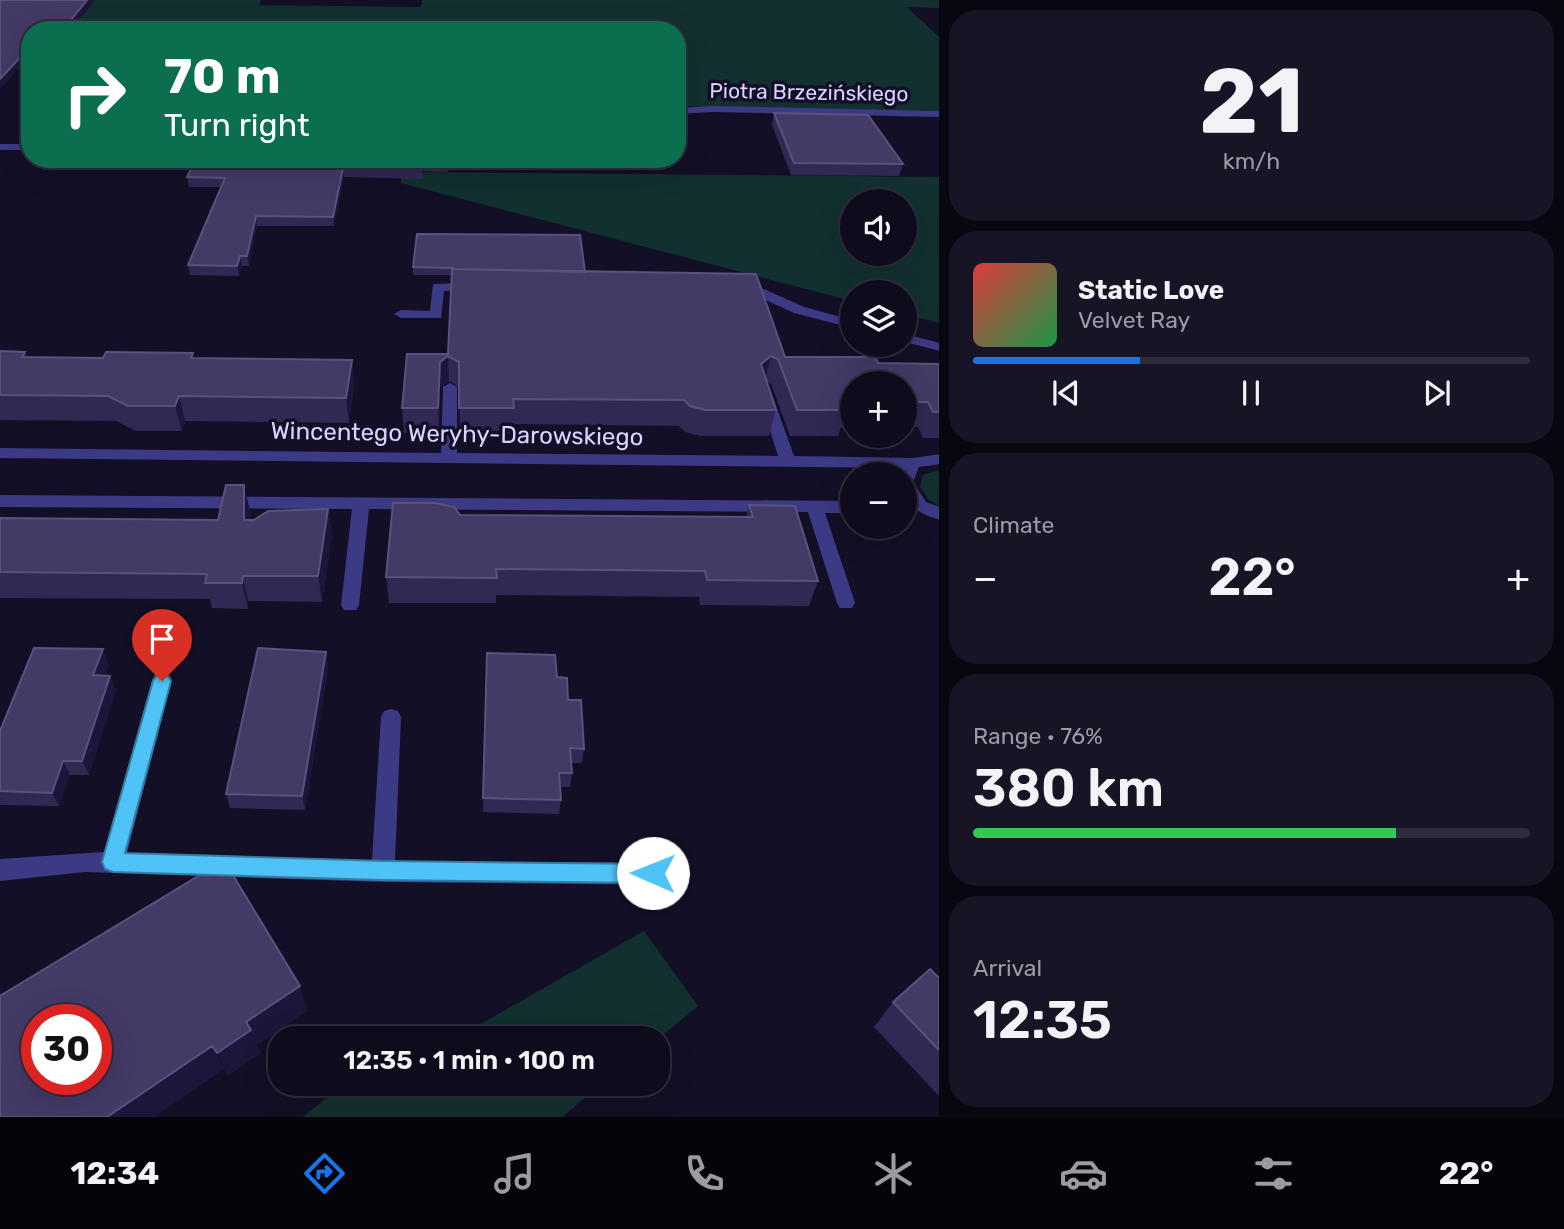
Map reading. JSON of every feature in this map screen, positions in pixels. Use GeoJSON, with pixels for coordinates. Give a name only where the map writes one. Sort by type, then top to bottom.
{"type":"FeatureCollection","features":[{"type":"Feature","properties":{"kind":"street","name":"Piotra Brzezińskiego"},"geometry":{"type":"LineString","coordinates":[[686,110],[713,108],[939,114]]}},
{"type":"Feature","properties":{"kind":"street"},"geometry":{"type":"LineString","coordinates":[[0,147],[21,147]]}},
{"type":"Feature","properties":{"kind":"street"},"geometry":{"type":"LineString","coordinates":[[401,314],[436,315],[438,287],[492,288]]}},
{"type":"Feature","properties":{"kind":"street"},"geometry":{"type":"LineString","coordinates":[[720,291],[760,292],[799,310],[840,321]]}},
{"type":"Feature","properties":{"kind":"street"},"geometry":{"type":"LineString","coordinates":[[917,341],[939,347]]}},
{"type":"Feature","properties":{"kind":"street"},"geometry":{"type":"LineString","coordinates":[[449,458],[450,387]]}},
{"type":"Feature","properties":{"kind":"street"},"geometry":{"type":"LineString","coordinates":[[764,388],[788,462]]}},
{"type":"Feature","properties":{"kind":"street","name":"Wincentego Weryhy-Darowskiego"},"geometry":{"type":"LineString","coordinates":[[0,453],[840,462]]}},
{"type":"Feature","properties":{"kind":"street","name":"Wincentego Weryhy-Darowskiego"},"geometry":{"type":"LineString","coordinates":[[917,462],[939,459]]}},
{"type":"Feature","properties":{"kind":"street"},"geometry":{"type":"LineString","coordinates":[[0,501],[840,507]]}},
{"type":"Feature","properties":{"kind":"street"},"geometry":{"type":"LineString","coordinates":[[350,605],[361,504]]}},
{"type":"Feature","properties":{"kind":"street"},"geometry":{"type":"LineString","coordinates":[[917,507],[939,514]]}},
{"type":"Feature","properties":{"kind":"street"},"geometry":{"type":"LineString","coordinates":[[815,508],[846,603]]}},
{"type":"Feature","properties":{"kind":"street"},"geometry":{"type":"LineString","coordinates":[[113,862],[162,681]]}},
{"type":"Feature","properties":{"kind":"street"},"geometry":{"type":"LineString","coordinates":[[383,871],[391,717]]}},
{"type":"Feature","properties":{"kind":"street"},"geometry":{"type":"LineString","coordinates":[[0,870],[113,862],[383,871],[680,874]]}},
{"type":"Feature","properties":{"kind":"green space"},"geometry":{"type":"Polygon","coordinates":[[[0,0],[261,0],[259,5],[421,7],[422,0],[939,0],[939,8],[907,7],[939,37],[939,111],[686,106],[686,21],[21,21],[0,0]]]}},
{"type":"Feature","properties":{"kind":"green space"},"geometry":{"type":"Polygon","coordinates":[[[402,172],[939,177],[939,323],[917,317],[917,280],[840,280],[840,298],[401,183],[402,172]]]}},
{"type":"Feature","properties":{"kind":"green space"},"geometry":{"type":"Polygon","coordinates":[[[939,470],[939,506],[929,500],[920,487],[923,475],[939,470]]]}},
{"type":"Feature","properties":{"kind":"green space"},"geometry":{"type":"Polygon","coordinates":[[[644,931],[698,1006],[670,1029],[670,1026],[477,1026],[644,931]]]}},
{"type":"Feature","properties":{"kind":"green space"},"geometry":{"type":"Polygon","coordinates":[[[329,1096],[587,1096],[562,1117],[303,1117],[329,1096]]]}},
{"type":"Feature","properties":{"kind":"building"},"geometry":{"type":"Polygon","coordinates":[[[0,0],[87,0],[70,21],[21,21],[21,57],[0,79],[0,0]]]}},
{"type":"Feature","properties":{"kind":"building"},"geometry":{"type":"Polygon","coordinates":[[[774,113],[868,115],[903,164],[794,163],[774,113]]]}},
{"type":"Feature","properties":{"kind":"building"},"geometry":{"type":"Polygon","coordinates":[[[192,168],[343,168],[333,217],[256,216],[247,256],[240,256],[237,266],[188,265],[225,178],[187,177],[192,168]]]}},
{"type":"Feature","properties":{"kind":"building"},"geometry":{"type":"Polygon","coordinates":[[[343,168],[421,168],[421,169],[343,168]]]}},
{"type":"Feature","properties":{"kind":"building"},"geometry":{"type":"Polygon","coordinates":[[[417,234],[580,235],[585,272],[413,267],[417,234]]]}},
{"type":"Feature","properties":{"kind":"building"},"geometry":{"type":"Polygon","coordinates":[[[452,269],[756,274],[785,357],[875,357],[878,363],[939,364],[939,412],[933,412],[928,402],[917,402],[917,371],[840,371],[840,410],[797,410],[778,359],[771,356],[761,364],[776,410],[705,410],[690,406],[684,400],[513,399],[514,408],[459,408],[459,362],[448,356],[440,362],[438,408],[402,408],[407,354],[448,354],[452,269]]]}},
{"type":"Feature","properties":{"kind":"building"},"geometry":{"type":"Polygon","coordinates":[[[0,351],[25,352],[22,357],[103,358],[106,352],[193,353],[191,358],[352,360],[346,398],[179,396],[175,406],[128,406],[108,396],[0,395],[0,351]]]}},
{"type":"Feature","properties":{"kind":"building"},"geometry":{"type":"Polygon","coordinates":[[[226,485],[244,485],[244,520],[254,520],[268,511],[328,509],[318,576],[243,576],[242,583],[205,583],[207,574],[0,572],[0,518],[218,520],[226,485]]]}},
{"type":"Feature","properties":{"kind":"building"},"geometry":{"type":"Polygon","coordinates":[[[393,503],[435,503],[454,507],[460,515],[753,517],[749,505],[795,506],[818,581],[707,580],[705,571],[496,569],[497,578],[386,577],[393,503]]]}},
{"type":"Feature","properties":{"kind":"building"},"geometry":{"type":"Polygon","coordinates":[[[34,648],[103,649],[93,675],[110,676],[82,761],[63,761],[52,793],[0,791],[0,731],[34,648]]]}},
{"type":"Feature","properties":{"kind":"building"},"geometry":{"type":"Polygon","coordinates":[[[258,648],[326,652],[302,796],[226,794],[258,648]]]}},
{"type":"Feature","properties":{"kind":"building"},"geometry":{"type":"Polygon","coordinates":[[[487,653],[555,655],[557,677],[567,678],[568,700],[581,700],[584,749],[570,748],[572,773],[559,773],[561,800],[483,798],[487,653]]]}},
{"type":"Feature","properties":{"kind":"building"},"geometry":{"type":"Polygon","coordinates":[[[205,872],[231,872],[300,986],[246,1022],[251,1030],[217,1053],[212,1046],[107,1117],[0,1117],[0,996],[205,872]]]}},
{"type":"Feature","properties":{"kind":"building"},"geometry":{"type":"Polygon","coordinates":[[[930,969],[939,978],[939,1050],[893,1002],[930,969]]]}},
{"type":"Feature","properties":{"kind":"route"},"geometry":{"type":"LineString","coordinates":[[162,681],[113,862],[383,871],[653,873]]}}]}
